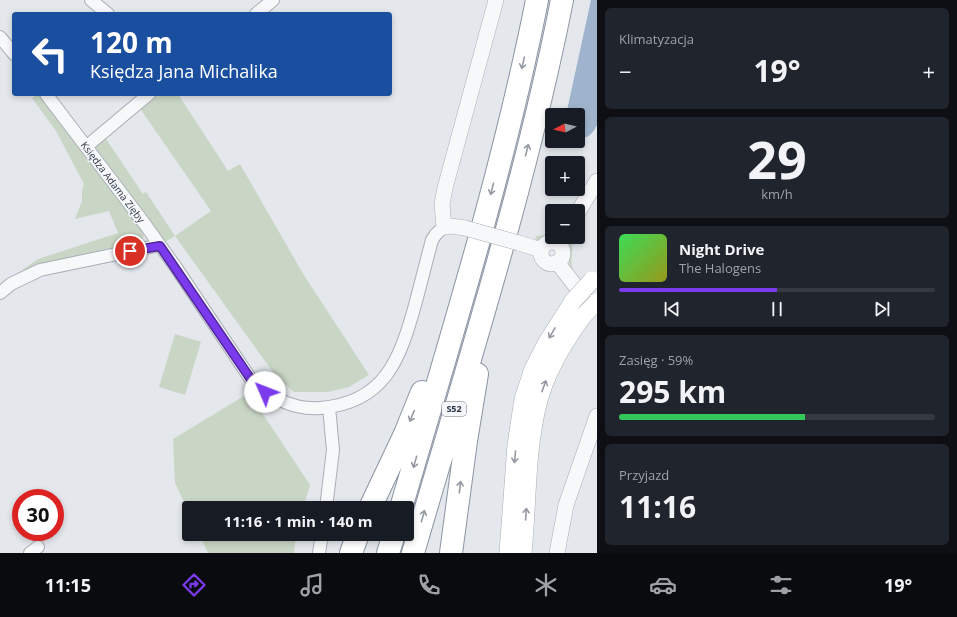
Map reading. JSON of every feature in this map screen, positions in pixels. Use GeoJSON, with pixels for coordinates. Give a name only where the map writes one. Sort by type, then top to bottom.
{"type":"FeatureCollection","features":[{"type":"Feature","properties":{"kind":"highway","name":"S52"},"geometry":{"type":"LineString","coordinates":[[403,501],[488,204],[516,94],[537,0]]}},
{"type":"Feature","properties":{"kind":"highway","name":"S52"},"geometry":{"type":"LineString","coordinates":[[413,553],[512,210],[538,106],[562,0]]}},
{"type":"Feature","properties":{"kind":"highway"},"geometry":{"type":"LineString","coordinates":[[451,553],[466,441],[496,266]]}},
{"type":"Feature","properties":{"kind":"highway"},"geometry":{"type":"LineString","coordinates":[[373,501],[405,434],[435,360],[456,317]]}},
{"type":"Feature","properties":{"kind":"highway"},"geometry":{"type":"LineString","coordinates":[[351,553],[355,541]]}},
{"type":"Feature","properties":{"kind":"highway"},"geometry":{"type":"LineString","coordinates":[[388,553],[392,541]]}},
{"type":"Feature","properties":{"kind":"main road"},"geometry":{"type":"LineString","coordinates":[[508,553],[516,445],[525,393],[533,369],[547,342],[573,301],[594,278]]}},
{"type":"Feature","properties":{"kind":"main road"},"geometry":{"type":"LineString","coordinates":[[523,553],[529,463],[538,403],[549,373],[558,355],[568,338],[591,315],[597,302]]}},
{"type":"Feature","properties":{"kind":"street"},"geometry":{"type":"LineString","coordinates":[[91,0],[106,12]]}},
{"type":"Feature","properties":{"kind":"street"},"geometry":{"type":"LineString","coordinates":[[258,12],[273,0]]}},
{"type":"Feature","properties":{"kind":"street"},"geometry":{"type":"LineString","coordinates":[[496,0],[445,188],[442,204],[444,227],[451,226],[464,228],[541,250]]}},
{"type":"Feature","properties":{"kind":"street"},"geometry":{"type":"LineString","coordinates":[[0,37],[12,52]]}},
{"type":"Feature","properties":{"kind":"street","name":"Księdza Adama Zięby"},"geometry":{"type":"LineString","coordinates":[[48,96],[87,146],[160,246],[250,378],[265,392],[285,402],[304,407],[329,407],[348,402],[367,393],[390,371],[404,343],[432,240],[444,227]]}},
{"type":"Feature","properties":{"kind":"street"},"geometry":{"type":"LineString","coordinates":[[87,146],[147,96]]}},
{"type":"Feature","properties":{"kind":"street"},"geometry":{"type":"LineString","coordinates":[[583,204],[597,181]]}},
{"type":"Feature","properties":{"kind":"street"},"geometry":{"type":"LineString","coordinates":[[546,244],[541,250],[542,257],[546,262],[552,264],[558,262],[563,253],[560,244]]}},
{"type":"Feature","properties":{"kind":"street"},"geometry":{"type":"LineString","coordinates":[[0,293],[11,284],[40,270],[160,246]]}},
{"type":"Feature","properties":{"kind":"street"},"geometry":{"type":"LineString","coordinates":[[558,262],[591,315]]}},
{"type":"Feature","properties":{"kind":"street"},"geometry":{"type":"LineString","coordinates":[[327,501],[333,450],[329,407]]}},
{"type":"Feature","properties":{"kind":"street"},"geometry":{"type":"LineString","coordinates":[[557,553],[566,505],[597,416]]}},
{"type":"Feature","properties":{"kind":"street"},"geometry":{"type":"LineString","coordinates":[[319,553],[321,541]]}},
{"type":"Feature","properties":{"kind":"green space"},"geometry":{"type":"Polygon","coordinates":[[[35,96],[42,96],[146,230],[140,244],[18,273],[38,259],[118,233],[109,211],[75,219],[82,201],[84,184],[56,131],[32,98],[35,96]]]}},
{"type":"Feature","properties":{"kind":"green space"},"geometry":{"type":"Polygon","coordinates":[[[151,96],[179,96],[228,171],[240,164],[302,272],[369,375],[349,387],[328,392],[294,392],[275,375],[175,236],[211,211],[139,107],[151,96]]]}},
{"type":"Feature","properties":{"kind":"green space"},"geometry":{"type":"Polygon","coordinates":[[[104,136],[143,194],[146,192],[175,236],[165,242],[95,147],[104,136]]]}},
{"type":"Feature","properties":{"kind":"green space"},"geometry":{"type":"Polygon","coordinates":[[[544,235],[545,239],[535,240],[536,236],[544,235]]]}},
{"type":"Feature","properties":{"kind":"green space"},"geometry":{"type":"Polygon","coordinates":[[[569,244],[572,244],[573,270],[567,255],[569,244]]]}},
{"type":"Feature","properties":{"kind":"green space"},"geometry":{"type":"Polygon","coordinates":[[[175,334],[201,342],[185,395],[159,387],[175,334]]]}},
{"type":"Feature","properties":{"kind":"green space"},"geometry":{"type":"Polygon","coordinates":[[[249,393],[310,485],[305,501],[184,501],[175,483],[173,439],[249,393]]]}},
{"type":"Feature","properties":{"kind":"green space"},"geometry":{"type":"Polygon","coordinates":[[[202,541],[295,541],[294,553],[208,553],[202,541]]]}},
{"type":"Feature","properties":{"kind":"water"},"geometry":{"type":"Polygon","coordinates":[[[591,0],[597,0],[597,125],[590,135],[585,138],[585,108],[568,108],[591,0]]]}},
{"type":"Feature","properties":{"kind":"route"},"geometry":{"type":"LineString","coordinates":[[130,251],[160,246],[250,378],[265,392]]}}]}
